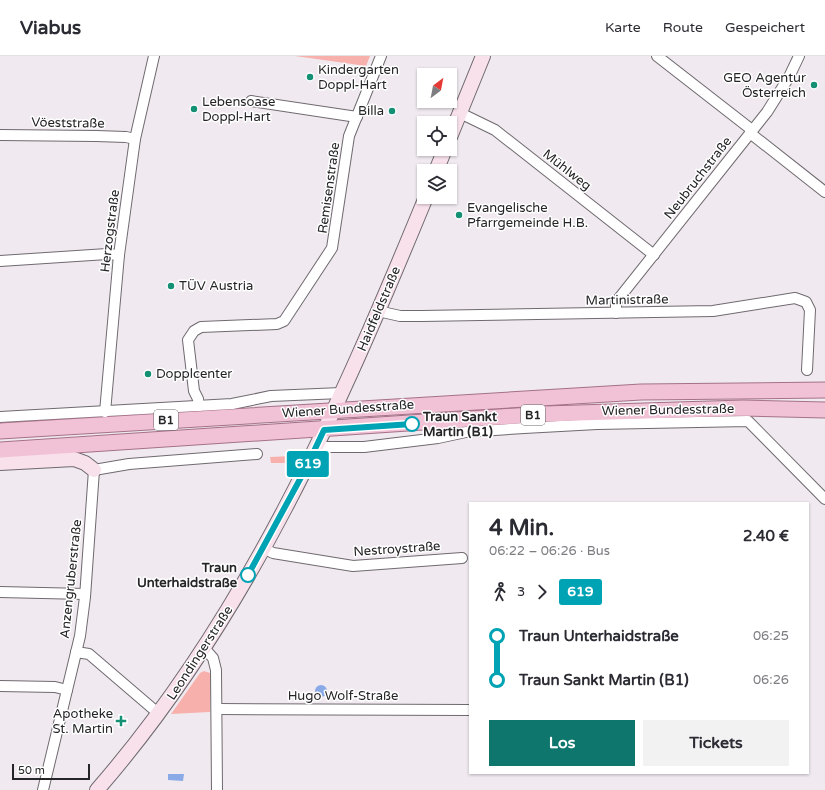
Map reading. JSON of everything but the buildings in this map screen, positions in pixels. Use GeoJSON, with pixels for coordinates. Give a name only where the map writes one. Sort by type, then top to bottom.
{"type":"FeatureCollection","features":[{"type":"Feature","properties":{"kind":"main road","name":"Wiener Bundesstraße"},"geometry":{"type":"LineString","coordinates":[[0,450],[641,392],[825,390]]}},
{"type":"Feature","properties":{"kind":"main road","name":"B1"},"geometry":{"type":"LineString","coordinates":[[745,415],[825,410]]}},
{"type":"Feature","properties":{"kind":"main road","name":"Wiener Bundesstraße"},"geometry":{"type":"LineString","coordinates":[[0,431],[328,420],[426,422],[545,414],[745,415]]}},
{"type":"Feature","properties":{"kind":"street","name":"Herzogstraße"},"geometry":{"type":"LineString","coordinates":[[105,412],[120,255],[135,139],[154,56]]}},
{"type":"Feature","properties":{"kind":"street","name":"Remisenstraße"},"geometry":{"type":"LineString","coordinates":[[199,406],[193,384],[188,340],[191,335],[201,327],[277,324],[284,321],[332,248],[349,136],[380,56]]}},
{"type":"Feature","properties":{"kind":"street"},"geometry":{"type":"LineString","coordinates":[[457,120],[483,56]]}},
{"type":"Feature","properties":{"kind":"street"},"geometry":{"type":"LineString","coordinates":[[657,56],[825,192]]}},
{"type":"Feature","properties":{"kind":"street","name":"Neubruchstraße"},"geometry":{"type":"LineString","coordinates":[[616,313],[616,302],[778,96],[799,56]]}},
{"type":"Feature","properties":{"kind":"street"},"geometry":{"type":"LineString","coordinates":[[251,101],[357,117]]}},
{"type":"Feature","properties":{"kind":"street","name":"Mühlweg"},"geometry":{"type":"LineString","coordinates":[[460,113],[496,130],[654,255]]}},
{"type":"Feature","properties":{"kind":"street","name":"Vöeststraße"},"geometry":{"type":"LineString","coordinates":[[0,135],[96,136],[126,137],[135,139]]}},
{"type":"Feature","properties":{"kind":"street","name":"Haidfeldstraße"},"geometry":{"type":"LineString","coordinates":[[328,420],[378,311],[423,204]]}},
{"type":"Feature","properties":{"kind":"street"},"geometry":{"type":"LineString","coordinates":[[0,261],[107,254],[120,255]]}},
{"type":"Feature","properties":{"kind":"street","name":"Martinistraße"},"geometry":{"type":"LineString","coordinates":[[378,311],[400,316],[712,311],[781,300],[802,299],[809,305],[810,310],[807,370]]}},
{"type":"Feature","properties":{"kind":"street","name":"Wiener Bundesstraße"},"geometry":{"type":"LineString","coordinates":[[0,417],[232,404],[271,396],[341,393]]}},
{"type":"Feature","properties":{"kind":"street"},"geometry":{"type":"LineString","coordinates":[[745,415],[825,499]]}},
{"type":"Feature","properties":{"kind":"street","name":"Wiener Bundesstraße"},"geometry":{"type":"LineString","coordinates":[[316,447],[364,447],[448,436],[466,432],[745,415]]}},
{"type":"Feature","properties":{"kind":"street","name":"Leondingerstraße"},"geometry":{"type":"LineString","coordinates":[[97,790],[158,714],[205,649],[263,548],[305,470],[328,420]]}},
{"type":"Feature","properties":{"kind":"street","name":"Wiener Bundesstraße"},"geometry":{"type":"LineString","coordinates":[[426,422],[448,436]]}},
{"type":"Feature","properties":{"kind":"street"},"geometry":{"type":"LineString","coordinates":[[0,463],[74,459],[85,463],[94,470],[129,464],[257,454]]}},
{"type":"Feature","properties":{"kind":"street","name":"Anzengruberstraße"},"geometry":{"type":"LineString","coordinates":[[43,790],[76,652],[85,594],[94,470]]}},
{"type":"Feature","properties":{"kind":"street","name":"Nestroystraße"},"geometry":{"type":"LineString","coordinates":[[263,548],[273,553],[353,566],[462,558]]}},
{"type":"Feature","properties":{"kind":"street"},"geometry":{"type":"LineString","coordinates":[[0,592],[85,594]]}},
{"type":"Feature","properties":{"kind":"street"},"geometry":{"type":"LineString","coordinates":[[205,649],[212,656],[215,663],[217,709],[217,790]]}},
{"type":"Feature","properties":{"kind":"street"},"geometry":{"type":"LineString","coordinates":[[76,652],[89,654],[158,714]]}},
{"type":"Feature","properties":{"kind":"street"},"geometry":{"type":"LineString","coordinates":[[0,686],[56,687],[67,690]]}},
{"type":"Feature","properties":{"kind":"street","name":"Hugo Wolf-Straße"},"geometry":{"type":"LineString","coordinates":[[217,709],[469,710]]}},
{"type":"Feature","properties":{"kind":"shaded area"},"geometry":{"type":"Polygon","coordinates":[[[295,56],[370,56],[366,66],[295,56]]]}},
{"type":"Feature","properties":{"kind":"shaded area"},"geometry":{"type":"Polygon","coordinates":[[[292,449],[295,449],[298,452],[300,459],[295,475],[288,463],[271,463],[270,457],[292,456],[292,449]]]}},
{"type":"Feature","properties":{"kind":"shaded area"},"geometry":{"type":"Polygon","coordinates":[[[204,671],[210,673],[211,676],[210,712],[171,714],[200,673],[204,671]]]}},
{"type":"Feature","properties":{"kind":"water"},"geometry":{"type":"Polygon","coordinates":[[[321,685],[325,687],[327,691],[325,695],[321,697],[317,695],[315,691],[317,687],[321,685]]]}},
{"type":"Feature","properties":{"kind":"water"},"geometry":{"type":"Polygon","coordinates":[[[168,774],[184,774],[183,781],[168,780],[168,774]]]}},
{"type":"Feature","properties":{"kind":"bus line","name":"619"},"geometry":{"type":"LineString","coordinates":[[248,575],[280,518],[324,430],[412,424]]}},
{"type":"Feature","properties":{"kind":"place","name":"Kindergarten Doppl-Hart"},"geometry":{"type":"Point","coordinates":[310,77]}},
{"type":"Feature","properties":{"kind":"place","name":"GEO Agentur Österreich"},"geometry":{"type":"Point","coordinates":[814,85]}},
{"type":"Feature","properties":{"kind":"place","name":"Lebensoase Doppl-Hart"},"geometry":{"type":"Point","coordinates":[194,109]}},
{"type":"Feature","properties":{"kind":"place","name":"Billa"},"geometry":{"type":"Point","coordinates":[392,111]}},
{"type":"Feature","properties":{"kind":"place","name":"Evangelische Pfarrgemeinde H.B."},"geometry":{"type":"Point","coordinates":[459,215]}},
{"type":"Feature","properties":{"kind":"place","name":"TÜV Austria"},"geometry":{"type":"Point","coordinates":[171,286]}},
{"type":"Feature","properties":{"kind":"place","name":"Dopplcenter"},"geometry":{"type":"Point","coordinates":[148,374]}},
{"type":"Feature","properties":{"kind":"place","name":"Traun Sankt Martin (B1)"},"geometry":{"type":"Point","coordinates":[412,424]}},
{"type":"Feature","properties":{"kind":"place","name":"Traun Unterhaidstraße"},"geometry":{"type":"Point","coordinates":[248,575]}},
{"type":"Feature","properties":{"kind":"place","name":"Apotheke St. Martin"},"geometry":{"type":"Point","coordinates":[121,721]}}]}
